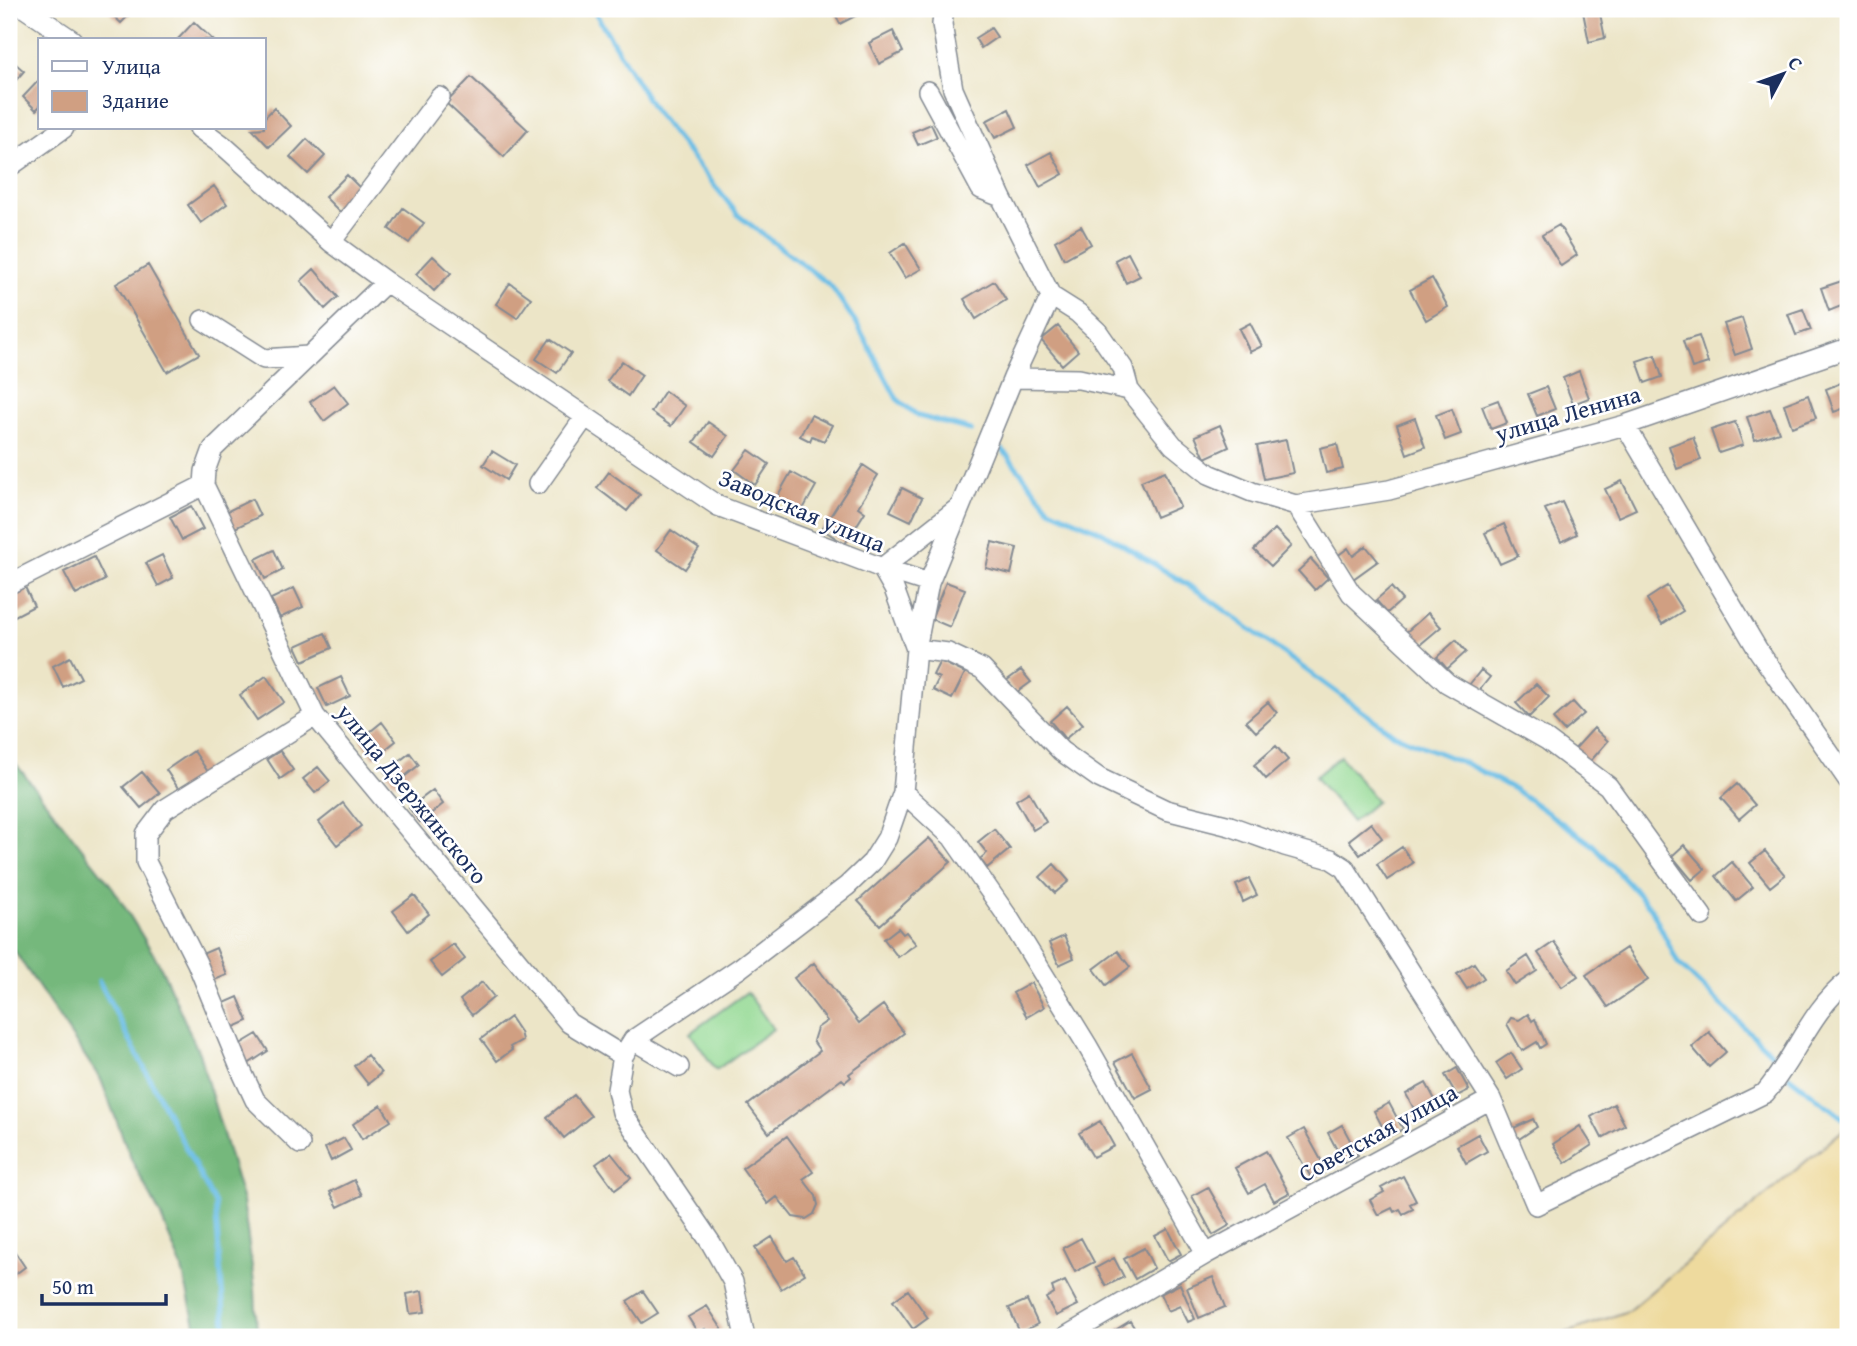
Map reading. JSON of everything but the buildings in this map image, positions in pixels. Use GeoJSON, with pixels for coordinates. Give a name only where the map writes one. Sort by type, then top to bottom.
{"type":"FeatureCollection","features":[{"type":"Feature","properties":{"kind":"street"},"geometry":{"type":"LineString","coordinates":[[26,9],[69,38]]}},
{"type":"Feature","properties":{"kind":"street"},"geometry":{"type":"LineString","coordinates":[[944,9],[942,24],[953,89],[1001,197],[1051,296],[1078,313],[1098,332],[1123,368],[1129,390],[1174,444],[1209,474],[1252,492],[1296,505],[1351,593],[1447,683],[1548,740],[1608,786],[1702,916]]}},
{"type":"Feature","properties":{"kind":"street"},"geometry":{"type":"LineString","coordinates":[[929,91],[981,189],[1001,197]]}},
{"type":"Feature","properties":{"kind":"street"},"geometry":{"type":"LineString","coordinates":[[331,242],[440,97]]}},
{"type":"Feature","properties":{"kind":"street"},"geometry":{"type":"LineString","coordinates":[[9,167],[61,130]]}},
{"type":"Feature","properties":{"kind":"street","name":"Заводская улица"},"geometry":{"type":"LineString","coordinates":[[202,130],[225,147],[331,242],[718,506],[882,568],[894,589],[916,649],[902,792],[887,838],[872,862],[847,886],[740,968],[628,1048]]}},
{"type":"Feature","properties":{"kind":"street"},"geometry":{"type":"LineString","coordinates":[[9,584],[204,485],[205,471],[213,449],[386,282]]}},
{"type":"Feature","properties":{"kind":"street"},"geometry":{"type":"LineString","coordinates":[[1051,296],[1013,378],[929,583],[916,649],[948,653],[982,669],[1061,751],[1098,778],[1166,810],[1230,826],[1331,859],[1345,868],[1491,1099]]}},
{"type":"Feature","properties":{"kind":"street"},"geometry":{"type":"LineString","coordinates":[[203,320],[264,359],[308,356]]}},
{"type":"Feature","properties":{"kind":"street","name":"улица Ленина"},"geometry":{"type":"LineString","coordinates":[[1296,505],[1389,490],[1625,425],[1848,348]]}},
{"type":"Feature","properties":{"kind":"street"},"geometry":{"type":"LineString","coordinates":[[1013,378],[1080,379],[1129,390]]}},
{"type":"Feature","properties":{"kind":"street"},"geometry":{"type":"LineString","coordinates":[[538,484],[585,417]]}},
{"type":"Feature","properties":{"kind":"street"},"geometry":{"type":"LineString","coordinates":[[1625,425],[1758,650],[1848,780]]}},
{"type":"Feature","properties":{"kind":"street","name":"улица Дзержинского"},"geometry":{"type":"LineString","coordinates":[[204,485],[316,716],[569,1023],[679,1067]]}},
{"type":"Feature","properties":{"kind":"street"},"geometry":{"type":"LineString","coordinates":[[882,568],[959,508]]}},
{"type":"Feature","properties":{"kind":"street"},"geometry":{"type":"LineString","coordinates":[[882,568],[929,583]]}},
{"type":"Feature","properties":{"kind":"street"},"geometry":{"type":"LineString","coordinates":[[300,1144],[256,1100],[250,1090],[197,963],[146,862],[146,834],[165,809],[316,716]]}},
{"type":"Feature","properties":{"kind":"street"},"geometry":{"type":"LineString","coordinates":[[902,792],[952,837],[1010,920],[1087,1045],[1206,1254]]}},
{"type":"Feature","properties":{"kind":"street","name":"Советская улица"},"geometry":{"type":"LineString","coordinates":[[1065,1337],[1206,1254],[1491,1099],[1536,1205],[1765,1093],[1783,1072],[1835,991],[1848,981]]}},
{"type":"Feature","properties":{"kind":"street"},"geometry":{"type":"LineString","coordinates":[[628,1048],[617,1090],[622,1112],[711,1243],[733,1282],[743,1336]]}},
{"type":"Feature","properties":{"kind":"green space"},"geometry":{"type":"Polygon","coordinates":[[[9,755],[113,888],[160,965],[199,1053],[243,1201],[255,1289],[257,1337],[198,1337],[182,1269],[160,1214],[132,1161],[101,1080],[9,943],[9,755]]]}},
{"type":"Feature","properties":{"kind":"green space"},"geometry":{"type":"Polygon","coordinates":[[[1340,756],[1377,801],[1352,822],[1315,777],[1340,756]]]}},
{"type":"Feature","properties":{"kind":"green space"},"geometry":{"type":"Polygon","coordinates":[[[747,992],[773,1029],[716,1070],[690,1033],[747,992]]]}},
{"type":"Feature","properties":{"kind":"sand"},"geometry":{"type":"Polygon","coordinates":[[[1848,1126],[1848,1337],[1555,1337],[1628,1311],[1848,1126]]]}},
{"type":"Feature","properties":{"kind":"waterway"},"geometry":{"type":"LineString","coordinates":[[593,9],[654,110],[739,216],[831,286],[858,326],[897,399],[918,416],[971,430]]}},
{"type":"Feature","properties":{"kind":"waterway"},"geometry":{"type":"LineString","coordinates":[[1003,450],[1050,509],[1102,532],[1201,593],[1395,735],[1469,765],[1514,789],[1593,845],[1651,908],[1678,963],[1774,1056]]}},
{"type":"Feature","properties":{"kind":"waterway"},"geometry":{"type":"LineString","coordinates":[[99,981],[215,1204],[226,1337]]}},
{"type":"Feature","properties":{"kind":"waterway"},"geometry":{"type":"LineString","coordinates":[[1789,1076],[1848,1122]]}}]}
